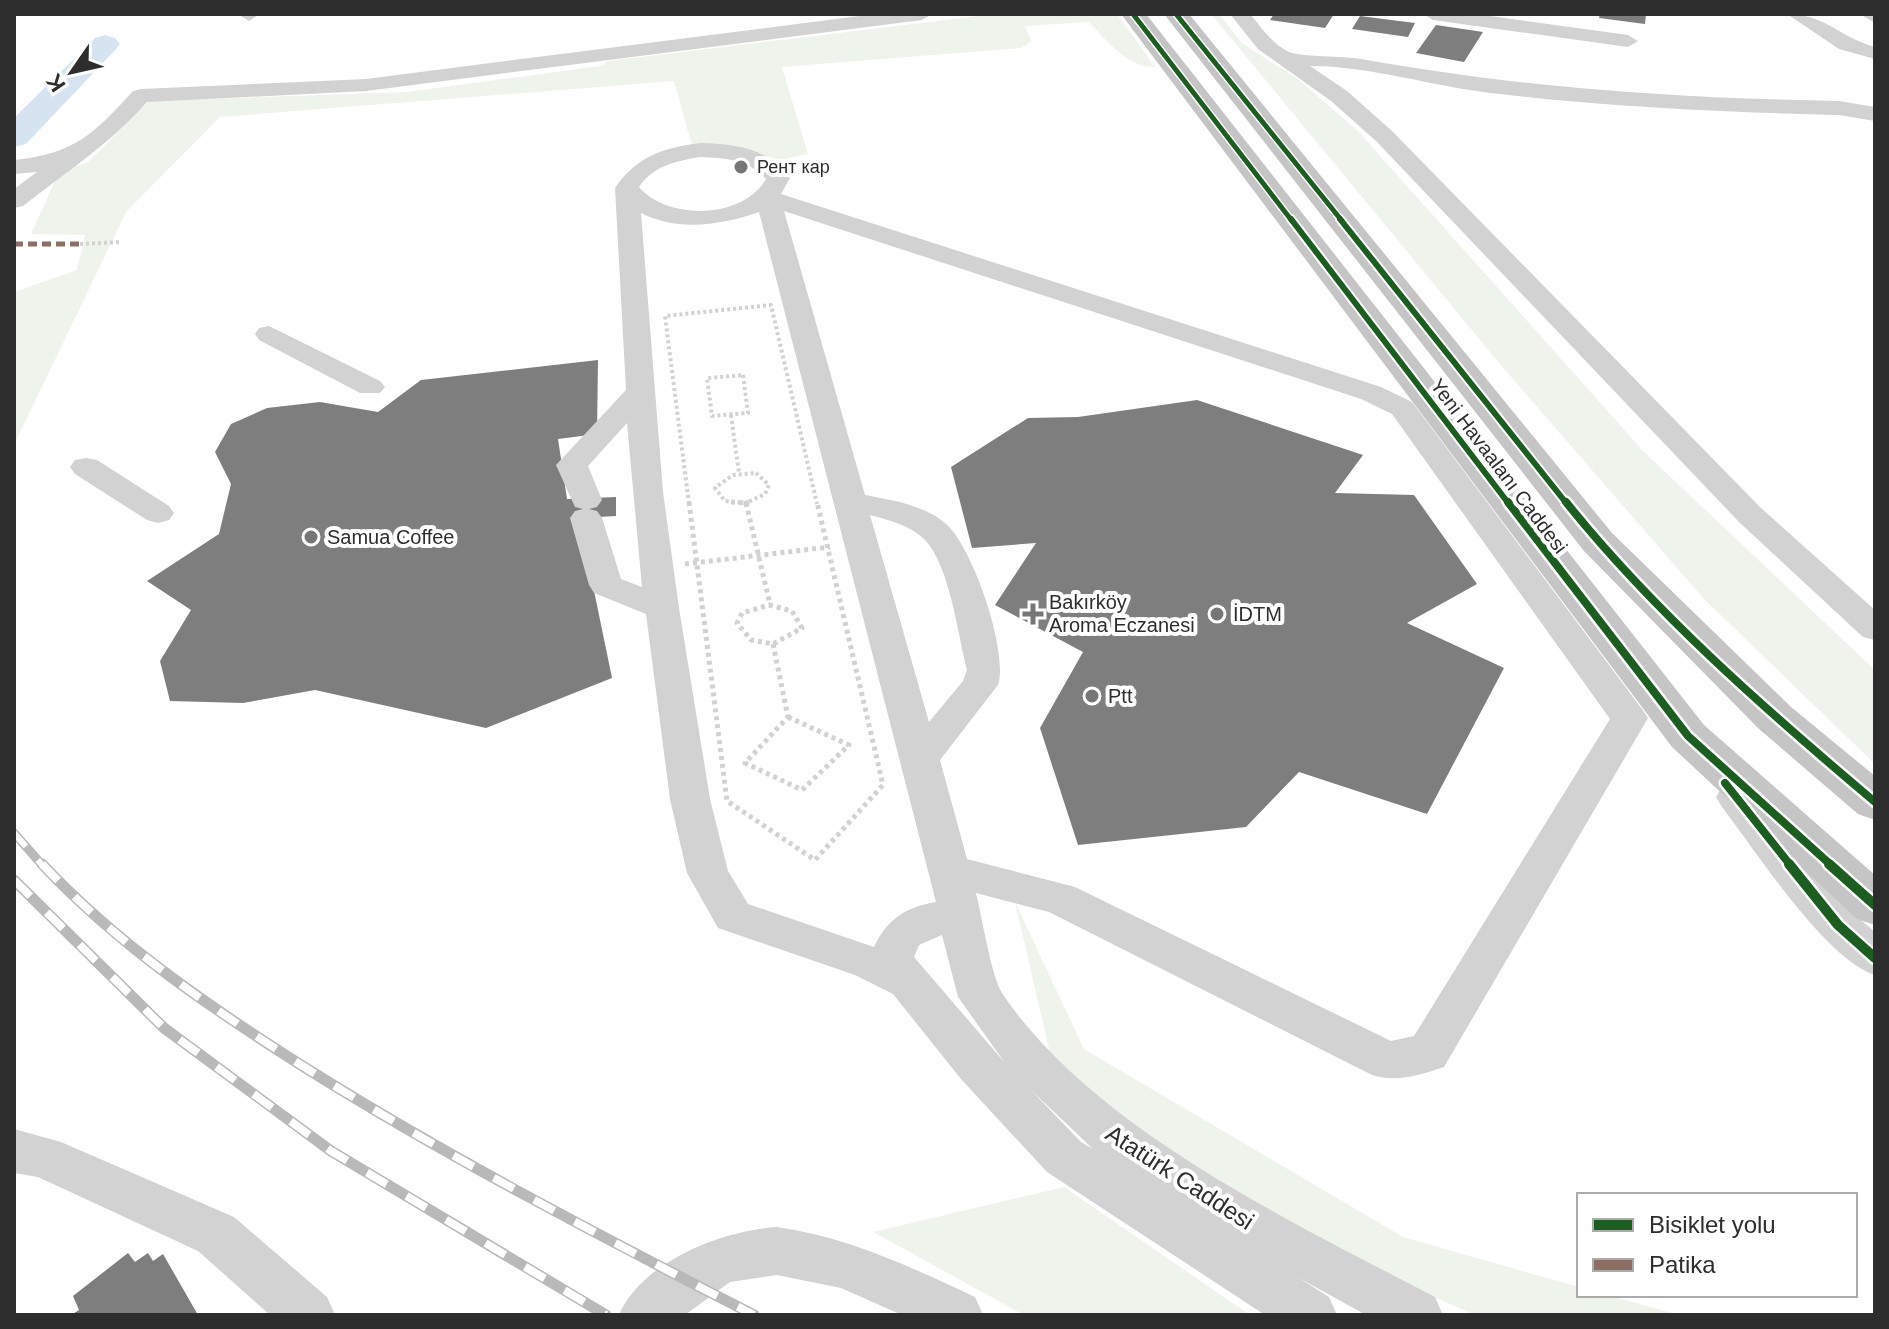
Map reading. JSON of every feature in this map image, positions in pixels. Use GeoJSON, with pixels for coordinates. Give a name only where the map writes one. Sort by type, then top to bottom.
{"type":"FeatureCollection","features":[{"type":"Feature","properties":{"kind":"main road","name":"Yeni Havaalanı Caddesi"},"geometry":{"type":"LineString","coordinates":[[1133,14],[1688,736],[1875,905]]}},
{"type":"Feature","properties":{"kind":"main road","name":"Yeni Havaalanı Caddesi"},"geometry":{"type":"LineString","coordinates":[[1177,15],[1598,542],[1775,718],[1875,802]]}},
{"type":"Feature","properties":{"kind":"street"},"geometry":{"type":"LineString","coordinates":[[20,166],[70,157],[95,146],[141,96],[366,85],[922,14]]}},
{"type":"Feature","properties":{"kind":"street"},"geometry":{"type":"LineString","coordinates":[[1240,14],[1276,53],[1339,96],[1384,136],[1750,515],[1875,629]]}},
{"type":"Feature","properties":{"kind":"street"},"geometry":{"type":"LineString","coordinates":[[1252,14],[1276,53]]}},
{"type":"Feature","properties":{"kind":"street"},"geometry":{"type":"LineString","coordinates":[[1433,14],[1628,41]]}},
{"type":"Feature","properties":{"kind":"street"},"geometry":{"type":"LineString","coordinates":[[1797,14],[1846,45],[1875,53]]}},
{"type":"Feature","properties":{"kind":"street"},"geometry":{"type":"LineString","coordinates":[[1276,53],[1478,86],[1576,97],[1701,105],[1839,108],[1875,114]]}},
{"type":"Feature","properties":{"kind":"street","name":"Atatürk Caddesi"},"geometry":{"type":"LineString","coordinates":[[627,188],[631,176],[644,166],[675,154],[713,150],[758,158],[772,167],[778,178],[768,198],[848,501],[844,546],[920,758],[980,997],[1027,1057],[1115,1139],[1265,1233],[1417,1315]]}},
{"type":"Feature","properties":{"kind":"street"},"geometry":{"type":"LineString","coordinates":[[14,201],[70,157]]}},
{"type":"Feature","properties":{"kind":"street"},"geometry":{"type":"LineString","coordinates":[[627,188],[632,200],[647,209],[696,217],[725,215],[768,198],[1371,393],[1402,408],[1629,718],[1428,1053],[1415,1056],[1388,1061],[1060,899],[948,870]]}},
{"type":"Feature","properties":{"kind":"street"},"geometry":{"type":"LineString","coordinates":[[627,188],[639,393],[656,568],[690,799],[708,873],[733,916],[870,963],[907,981]]}},
{"type":"Feature","properties":{"kind":"street"},"geometry":{"type":"LineString","coordinates":[[269,334],[370,387]]}},
{"type":"Feature","properties":{"kind":"street"},"geometry":{"type":"LineString","coordinates":[[639,393],[572,465],[606,585],[662,608]]}},
{"type":"Feature","properties":{"kind":"street"},"geometry":{"type":"LineString","coordinates":[[86,467],[158,513]]}},
{"type":"Feature","properties":{"kind":"street"},"geometry":{"type":"LineString","coordinates":[[848,501],[903,513],[938,532],[958,569],[985,670],[980,685],[920,758]]}},
{"type":"Feature","properties":{"kind":"street"},"geometry":{"type":"LineString","coordinates":[[1688,736],[1838,925],[1875,958]]}},
{"type":"Feature","properties":{"kind":"street"},"geometry":{"type":"LineString","coordinates":[[965,939],[953,919],[939,917],[906,930],[892,946],[892,961],[977,1065],[1064,1157],[1311,1315]]}},
{"type":"Feature","properties":{"kind":"street"},"geometry":{"type":"LineString","coordinates":[[14,1151],[44,1157],[216,1234],[309,1315]]}},
{"type":"Feature","properties":{"kind":"street"},"geometry":{"type":"LineString","coordinates":[[645,1315],[719,1261],[760,1250],[819,1257],[957,1315]]}},
{"type":"Feature","properties":{"kind":"path"},"geometry":{"type":"LineString","coordinates":[[80,244],[122,242]]}},
{"type":"Feature","properties":{"kind":"path"},"geometry":{"type":"LineString","coordinates":[[771,305],[844,546],[883,785],[815,860],[727,801],[665,316],[771,305]]}},
{"type":"Feature","properties":{"kind":"path"},"geometry":{"type":"LineString","coordinates":[[743,375],[748,413],[731,415],[712,416],[707,378],[743,375]]}},
{"type":"Feature","properties":{"kind":"path"},"geometry":{"type":"LineString","coordinates":[[731,415],[739,473]]}},
{"type":"Feature","properties":{"kind":"path"},"geometry":{"type":"LineString","coordinates":[[739,473],[756,473],[769,485],[765,494],[746,503],[725,501],[715,488],[722,479],[739,473]]}},
{"type":"Feature","properties":{"kind":"path"},"geometry":{"type":"LineString","coordinates":[[746,503],[770,604]]}},
{"type":"Feature","properties":{"kind":"path"},"geometry":{"type":"LineString","coordinates":[[656,568],[844,546]]}},
{"type":"Feature","properties":{"kind":"path"},"geometry":{"type":"LineString","coordinates":[[770,604],[789,606],[798,615],[802,628],[795,635],[773,644],[752,641],[742,635],[737,623],[742,613],[770,604]]}},
{"type":"Feature","properties":{"kind":"path"},"geometry":{"type":"LineString","coordinates":[[773,644],[788,717]]}},
{"type":"Feature","properties":{"kind":"path"},"geometry":{"type":"LineString","coordinates":[[788,717],[849,745],[802,790],[745,763],[788,717]]}},
{"type":"Feature","properties":{"kind":"shaded area"},"geometry":{"type":"Polygon","coordinates":[[[995,14],[1117,14],[1155,67],[1127,58],[1089,22],[1024,26],[1032,41],[1021,48],[782,67],[808,154],[781,160],[729,147],[692,146],[674,81],[220,117],[126,212],[14,445],[14,296],[17,291],[77,270],[85,235],[31,234],[59,172],[88,162],[149,101],[407,92],[600,66],[608,61],[995,14]]]}},
{"type":"Feature","properties":{"kind":"shaded area"},"geometry":{"type":"Polygon","coordinates":[[[1211,14],[1219,14],[1243,44],[1298,79],[1358,131],[1644,452],[1875,670],[1875,764],[1703,598],[1499,363],[1211,14]]]}},
{"type":"Feature","properties":{"kind":"shaded area"},"geometry":{"type":"Polygon","coordinates":[[[1015,902],[1084,1049],[1403,1237],[1577,1286],[1577,1297],[1615,1297],[1679,1315],[1475,1315],[1397,1281],[1119,1129],[1050,1053],[1015,902]]]}},
{"type":"Feature","properties":{"kind":"shaded area"},"geometry":{"type":"Polygon","coordinates":[[[1064,1187],[1250,1315],[1024,1315],[873,1232],[1064,1187]]]}},
{"type":"Feature","properties":{"kind":"building"},"geometry":{"type":"Polygon","coordinates":[[[1274,14],[1334,14],[1325,28],[1270,20],[1274,14]]]}},
{"type":"Feature","properties":{"kind":"building"},"geometry":{"type":"Polygon","coordinates":[[[1600,14],[1646,14],[1645,24],[1599,18],[1600,14]]]}},
{"type":"Feature","properties":{"kind":"building"},"geometry":{"type":"Polygon","coordinates":[[[1360,16],[1415,23],[1408,37],[1352,29],[1360,16]]]}},
{"type":"Feature","properties":{"kind":"building"},"geometry":{"type":"Polygon","coordinates":[[[1436,25],[1483,32],[1464,62],[1416,53],[1436,25]]]}},
{"type":"Feature","properties":{"kind":"building"},"geometry":{"type":"Polygon","coordinates":[[[598,360],[597,434],[558,439],[567,499],[616,497],[616,516],[579,518],[612,678],[486,728],[315,690],[243,703],[170,701],[160,661],[191,610],[147,581],[219,534],[231,484],[215,452],[231,424],[267,408],[320,402],[378,412],[421,380],[598,360]]]}},
{"type":"Feature","properties":{"kind":"building","name":"İDTM"},"geometry":{"type":"Polygon","coordinates":[[[1197,400],[1363,455],[1335,493],[1414,495],[1477,584],[1407,623],[1504,668],[1427,814],[1299,772],[1246,827],[1078,845],[1040,728],[1083,652],[995,605],[1036,543],[972,548],[951,467],[1028,418],[1078,417],[1197,400]]]}},
{"type":"Feature","properties":{"kind":"building"},"geometry":{"type":"Polygon","coordinates":[[[128,1253],[135,1262],[148,1253],[153,1261],[163,1254],[198,1315],[71,1315],[79,1310],[73,1296],[128,1253]]]}},
{"type":"Feature","properties":{"kind":"waterway"},"geometry":{"type":"LineString","coordinates":[[14,137],[105,44]]}},
{"type":"Feature","properties":{"kind":"railway"},"geometry":{"type":"LineString","coordinates":[[14,833],[43,866]]}},
{"type":"Feature","properties":{"kind":"railway"},"geometry":{"type":"LineString","coordinates":[[42,864],[135,949],[238,1024],[309,1070],[473,1167],[754,1315]]}},
{"type":"Feature","properties":{"kind":"railway"},"geometry":{"type":"LineString","coordinates":[[14,880],[164,1028],[331,1151],[606,1315]]}},
{"type":"Feature","properties":{"kind":"marked path"},"geometry":{"type":"LineString","coordinates":[[14,244],[80,244]]}},
{"type":"Feature","properties":{"kind":"cycle path"},"geometry":{"type":"LineString","coordinates":[[1133,14],[1688,736],[1875,905]]}},
{"type":"Feature","properties":{"kind":"cycle path"},"geometry":{"type":"LineString","coordinates":[[1176,14],[1598,542],[1775,718],[1875,802]]}},
{"type":"Feature","properties":{"kind":"cycle path"},"geometry":{"type":"LineString","coordinates":[[1725,783],[1838,925],[1875,958]]}},
{"type":"Feature","properties":{"kind":"place","name":"Рент кар"},"geometry":{"type":"Point","coordinates":[741,167]}},
{"type":"Feature","properties":{"kind":"place","name":"Samua Coffee"},"geometry":{"type":"Point","coordinates":[311,537]}},
{"type":"Feature","properties":{"kind":"place","name":"Bakırköy Aroma Eczanesi"},"geometry":{"type":"Point","coordinates":[1033,614]}},
{"type":"Feature","properties":{"kind":"place","name":"İDTM"},"geometry":{"type":"Point","coordinates":[1217,614]}},
{"type":"Feature","properties":{"kind":"place","name":"Ptt"},"geometry":{"type":"Point","coordinates":[1092,696]}}]}
